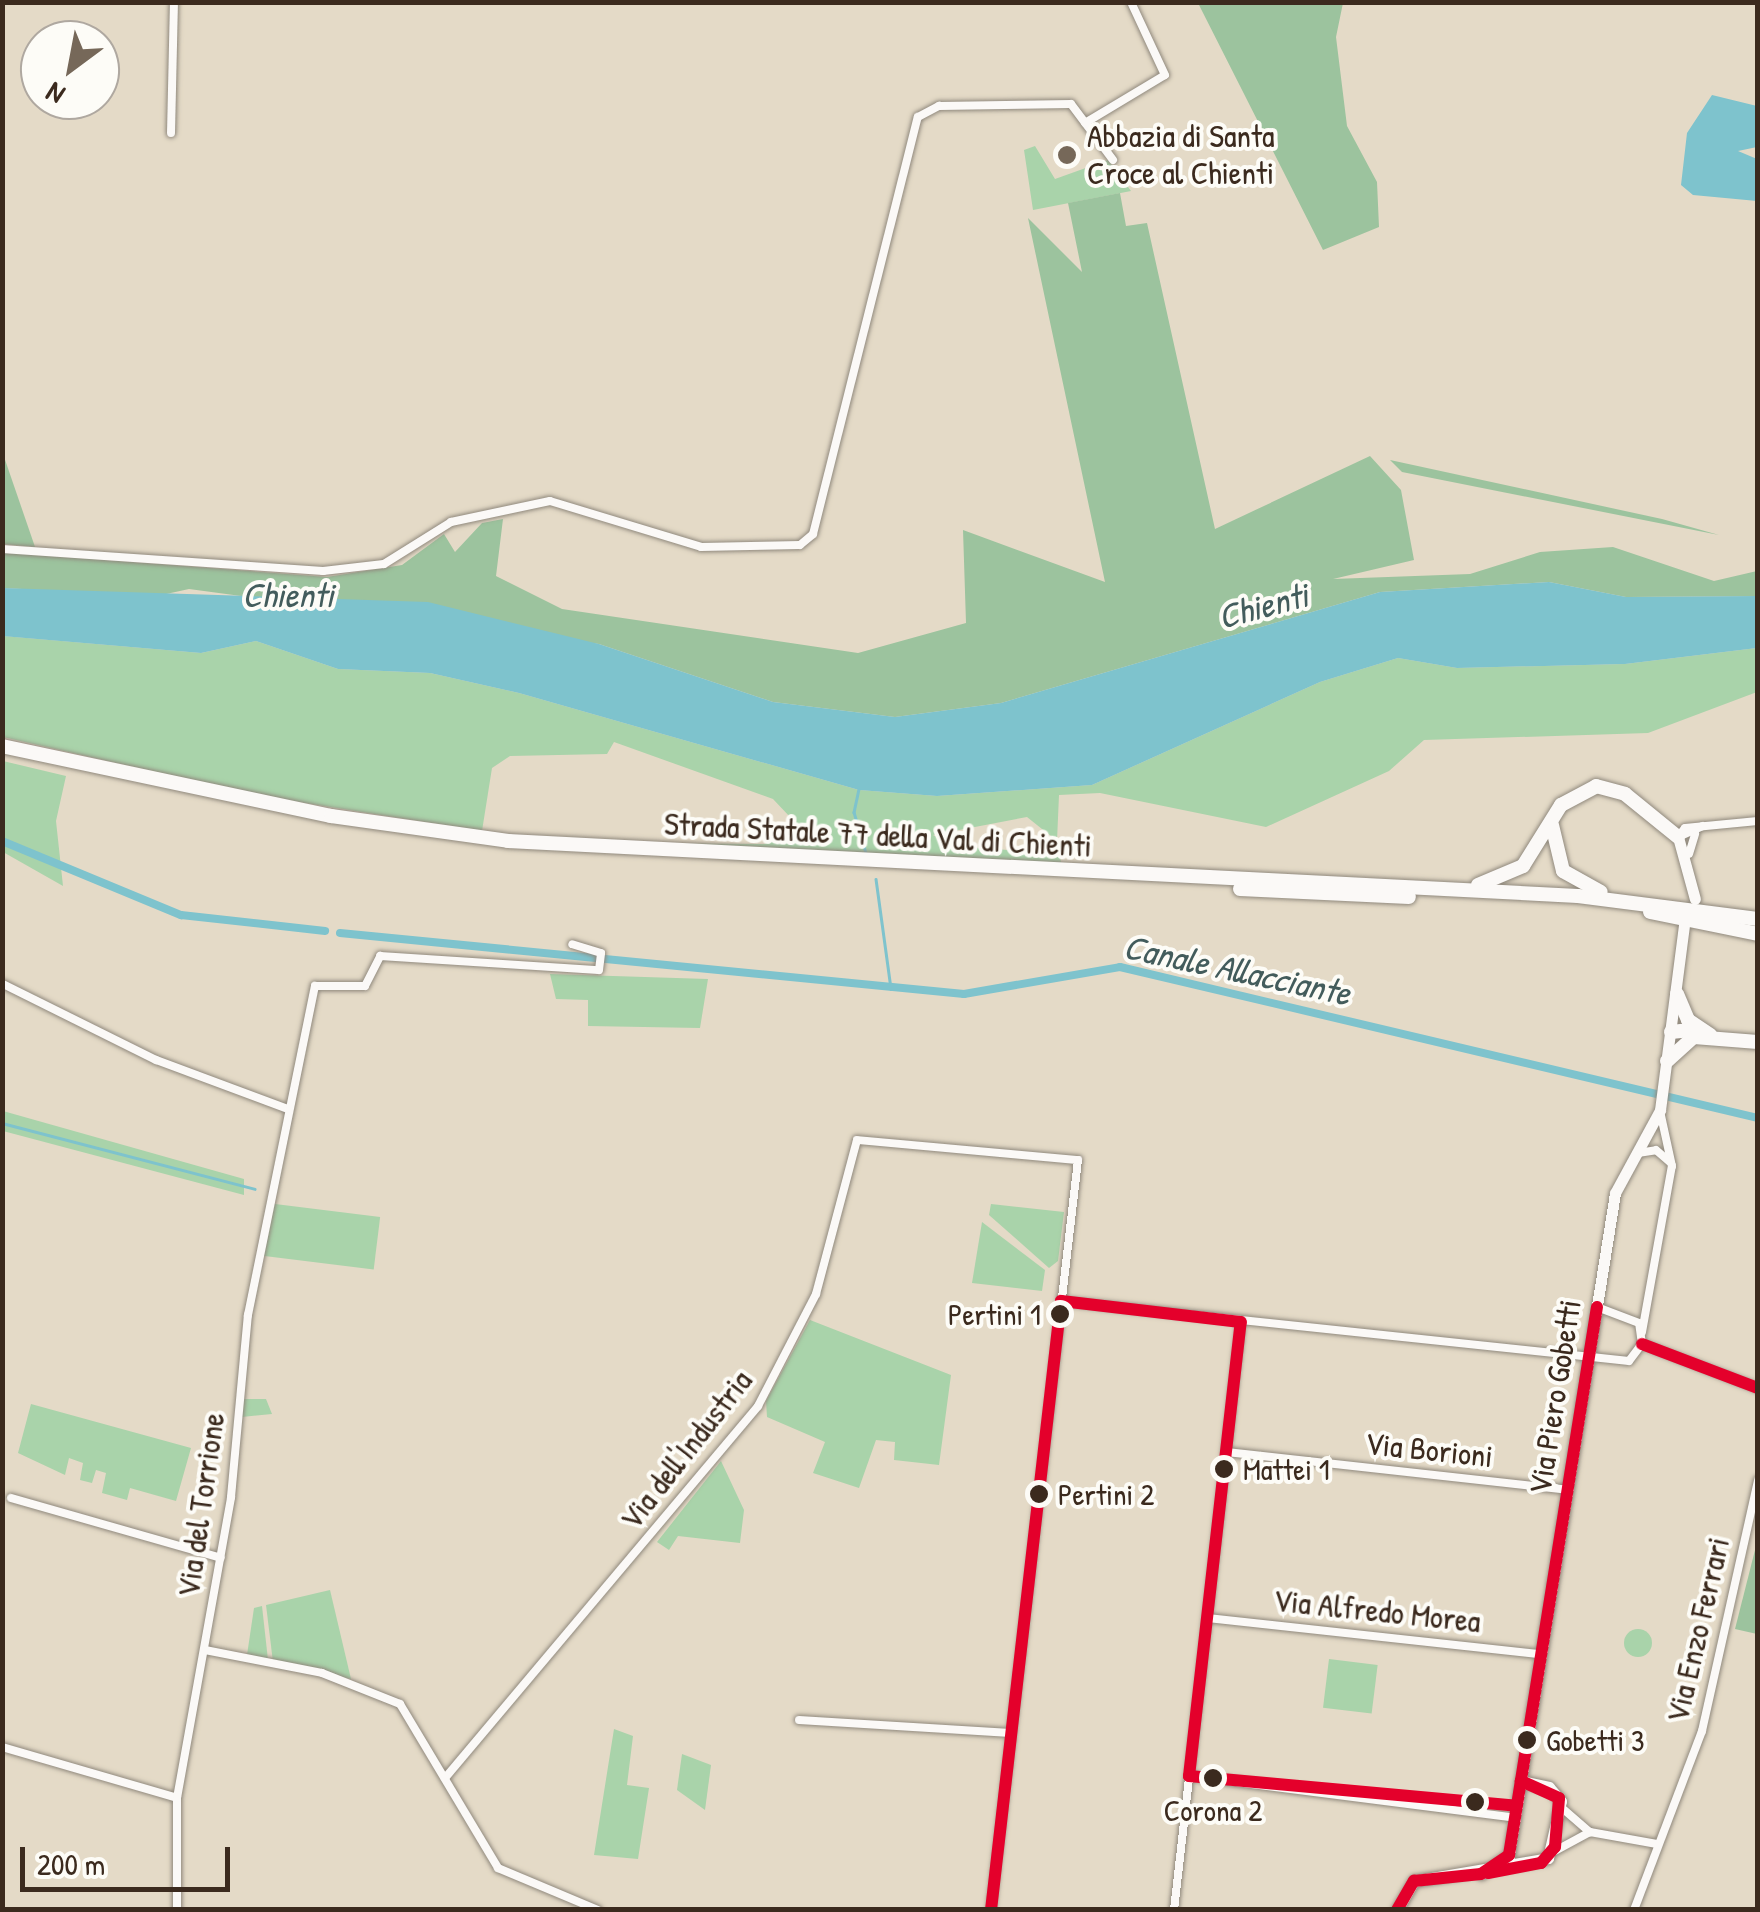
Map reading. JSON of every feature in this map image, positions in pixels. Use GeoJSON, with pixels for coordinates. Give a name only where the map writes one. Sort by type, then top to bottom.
{"type":"FeatureCollection","features":[{"type":"Feature","properties":{"kind":"highway","name":"Strada Statale 77 della Val di Chienti"},"geometry":{"type":"LineString","coordinates":[[2,746],[369,823],[581,852]]}},
{"type":"Feature","properties":{"kind":"highway","name":"Strada Statale 77 della Val di Chienti"},"geometry":{"type":"LineString","coordinates":[[2,755],[366,832],[581,852],[1099,878],[1650,912],[1758,931]]}},
{"type":"Feature","properties":{"kind":"highway"},"geometry":{"type":"LineString","coordinates":[[1313,882],[1494,882],[1529,860],[1554,816],[1573,795],[1604,786],[1665,825],[1686,833]]}},
{"type":"Feature","properties":{"kind":"highway"},"geometry":{"type":"LineString","coordinates":[[1554,816],[1556,860],[1584,887],[1715,912]]}},
{"type":"Feature","properties":{"kind":"highway","name":"Strada Statale 77 della Val di Chienti"},"geometry":{"type":"LineString","coordinates":[[1099,878],[1313,882],[1758,918]]}},
{"type":"Feature","properties":{"kind":"highway"},"geometry":{"type":"LineString","coordinates":[[1677,994],[1699,1035]]}},
{"type":"Feature","properties":{"kind":"highway"},"geometry":{"type":"LineString","coordinates":[[1671,1032],[1758,1042]]}},
{"type":"Feature","properties":{"kind":"highway"},"geometry":{"type":"LineString","coordinates":[[1667,1061],[1699,1035]]}},
{"type":"Feature","properties":{"kind":"street"},"geometry":{"type":"LineString","coordinates":[[171,132],[174,2]]}},
{"type":"Feature","properties":{"kind":"street"},"geometry":{"type":"LineString","coordinates":[[1085,123],[1166,74],[1132,2]]}},
{"type":"Feature","properties":{"kind":"street"},"geometry":{"type":"LineString","coordinates":[[2,549],[323,571],[384,564],[451,522],[550,501],[701,547],[800,545],[821,504],[918,116],[939,106],[1071,104],[1113,160]]}},
{"type":"Feature","properties":{"kind":"street"},"geometry":{"type":"LineString","coordinates":[[1691,899],[1694,882],[1686,833],[1704,826],[1758,821]]}},
{"type":"Feature","properties":{"kind":"street","name":"Via Piero Gobetti"},"geometry":{"type":"LineString","coordinates":[[1512,1843],[1512,1812],[1521,1781],[1615,1193],[1661,1102],[1688,926]]}},
{"type":"Feature","properties":{"kind":"street","name":"Via del Torrione"},"geometry":{"type":"LineString","coordinates":[[177,1910],[177,1798],[221,1558],[248,1315],[317,984],[365,986],[380,956],[599,970],[603,956],[572,944]]}},
{"type":"Feature","properties":{"kind":"street"},"geometry":{"type":"LineString","coordinates":[[3,984],[156,1060],[288,1109]]}},
{"type":"Feature","properties":{"kind":"street"},"geometry":{"type":"LineString","coordinates":[[991,1910],[1062,1302],[1622,1364],[1642,1344],[1672,1166],[1661,1102]]}},
{"type":"Feature","properties":{"kind":"street","name":"Via dell'Industria"},"geometry":{"type":"LineString","coordinates":[[446,1778],[758,1406],[816,1294],[857,1140],[1078,1160],[1062,1302]]}},
{"type":"Feature","properties":{"kind":"street"},"geometry":{"type":"LineString","coordinates":[[1638,1152],[1656,1150],[1672,1166]]}},
{"type":"Feature","properties":{"kind":"street"},"geometry":{"type":"LineString","coordinates":[[1596,1308],[1628,1314],[1642,1332]]}},
{"type":"Feature","properties":{"kind":"street"},"geometry":{"type":"LineString","coordinates":[[1174,1910],[1241,1322]]}},
{"type":"Feature","properties":{"kind":"street"},"geometry":{"type":"LineString","coordinates":[[1642,1344],[1758,1388]]}},
{"type":"Feature","properties":{"kind":"street","name":"Via Borioni"},"geometry":{"type":"LineString","coordinates":[[1226,1452],[1568,1490]]}},
{"type":"Feature","properties":{"kind":"street","name":"Via Enzo Ferrari"},"geometry":{"type":"LineString","coordinates":[[1634,1910],[1702,1731],[1758,1480]]}},
{"type":"Feature","properties":{"kind":"street"},"geometry":{"type":"LineString","coordinates":[[11,1498],[221,1558]]}},
{"type":"Feature","properties":{"kind":"street"},"geometry":{"type":"LineString","coordinates":[[1745,1537],[1758,1541]]}},
{"type":"Feature","properties":{"kind":"street","name":"Via Alfredo Morea"},"geometry":{"type":"LineString","coordinates":[[1207,1618],[1542,1654]]}},
{"type":"Feature","properties":{"kind":"street"},"geometry":{"type":"LineString","coordinates":[[205,1650],[390,1698],[415,1720],[498,1868],[598,1910]]}},
{"type":"Feature","properties":{"kind":"street"},"geometry":{"type":"LineString","coordinates":[[799,1720],[1012,1733]]}},
{"type":"Feature","properties":{"kind":"street"},"geometry":{"type":"LineString","coordinates":[[2,1747],[177,1798]]}},
{"type":"Feature","properties":{"kind":"street"},"geometry":{"type":"LineString","coordinates":[[1189,1776],[1512,1812]]}},
{"type":"Feature","properties":{"kind":"street"},"geometry":{"type":"LineString","coordinates":[[1521,1781],[1554,1790],[1562,1808],[1590,1832],[1657,1844]]}},
{"type":"Feature","properties":{"kind":"street"},"geometry":{"type":"LineString","coordinates":[[1553,1852],[1562,1808]]}},
{"type":"Feature","properties":{"kind":"street"},"geometry":{"type":"LineString","coordinates":[[1397,1910],[1414,1881],[1534,1864],[1590,1832]]}},
{"type":"Feature","properties":{"kind":"street"},"geometry":{"type":"LineString","coordinates":[[1480,1874],[1502,1865],[1512,1843],[1534,1864]]}},
{"type":"Feature","properties":{"kind":"green space"},"geometry":{"type":"Polygon","coordinates":[[[1198,3],[1343,3],[1336,37],[1347,126],[1377,182],[1379,227],[1323,250],[1198,3]]]}},
{"type":"Feature","properties":{"kind":"green space"},"geometry":{"type":"Polygon","coordinates":[[[1035,146],[1055,179],[1108,160],[1131,191],[1033,210],[1024,150],[1035,146]]]}},
{"type":"Feature","properties":{"kind":"green space"},"geometry":{"type":"Polygon","coordinates":[[[1120,193],[1126,226],[1147,223],[1215,529],[1370,456],[1401,490],[1414,560],[1333,579],[1470,574],[1540,552],[1613,547],[1714,581],[1757,571],[1758,596],[1626,597],[1549,582],[1380,592],[1001,703],[895,717],[773,702],[599,644],[189,589],[157,596],[3,588],[2,552],[327,577],[402,565],[444,534],[455,552],[482,523],[503,519],[496,576],[562,609],[858,653],[966,623],[963,530],[1105,582],[1028,218],[1082,272],[1068,203],[1120,193]]]}},
{"type":"Feature","properties":{"kind":"green space"},"geometry":{"type":"Polygon","coordinates":[[[2,451],[35,547],[3,544],[2,451]]]}},
{"type":"Feature","properties":{"kind":"green space"},"geometry":{"type":"Polygon","coordinates":[[[1390,460],[1662,519],[1719,535],[1402,472],[1390,460]]]}},
{"type":"Feature","properties":{"kind":"green space"},"geometry":{"type":"Polygon","coordinates":[[[3,636],[201,653],[256,641],[338,669],[430,673],[519,693],[859,790],[937,796],[1092,785],[1320,682],[1398,658],[1457,668],[1625,664],[1757,648],[1757,692],[1648,733],[1424,740],[1389,771],[1266,827],[1100,793],[1059,795],[1057,841],[1027,817],[933,835],[955,846],[1059,854],[1062,865],[604,843],[764,844],[786,835],[790,817],[773,799],[614,742],[607,754],[510,756],[492,768],[482,831],[261,796],[3,737],[3,636]]]}},
{"type":"Feature","properties":{"kind":"green space"},"geometry":{"type":"Polygon","coordinates":[[[3,761],[66,776],[56,821],[63,886],[3,852],[3,761]]]}},
{"type":"Feature","properties":{"kind":"green space"},"geometry":{"type":"Polygon","coordinates":[[[550,974],[708,979],[700,1028],[588,1026],[588,1000],[556,999],[550,974]]]}},
{"type":"Feature","properties":{"kind":"green space"},"geometry":{"type":"Polygon","coordinates":[[[3,1111],[244,1179],[244,1195],[3,1131],[3,1111]]]}},
{"type":"Feature","properties":{"kind":"green space"},"geometry":{"type":"Polygon","coordinates":[[[267,1203],[380,1217],[374,1269],[261,1256],[267,1203]]]}},
{"type":"Feature","properties":{"kind":"green space"},"geometry":{"type":"Polygon","coordinates":[[[991,1204],[1064,1212],[1058,1261],[1049,1268],[989,1215],[991,1204]]]}},
{"type":"Feature","properties":{"kind":"green space"},"geometry":{"type":"Polygon","coordinates":[[[982,1222],[1045,1270],[1042,1291],[972,1283],[982,1222]]]}},
{"type":"Feature","properties":{"kind":"green space"},"geometry":{"type":"Polygon","coordinates":[[[810,1320],[951,1375],[939,1465],[894,1460],[895,1442],[876,1440],[859,1488],[813,1473],[825,1442],[767,1417],[766,1401],[810,1320]]]}},
{"type":"Feature","properties":{"kind":"green space"},"geometry":{"type":"Polygon","coordinates":[[[243,1399],[266,1399],[272,1414],[242,1417],[243,1399]]]}},
{"type":"Feature","properties":{"kind":"green space"},"geometry":{"type":"Polygon","coordinates":[[[31,1404],[191,1448],[176,1501],[130,1488],[127,1500],[102,1493],[106,1473],[96,1470],[92,1483],[80,1480],[83,1463],[69,1458],[65,1475],[18,1453],[31,1404]]]}},
{"type":"Feature","properties":{"kind":"green space"},"geometry":{"type":"Polygon","coordinates":[[[721,1461],[744,1510],[740,1543],[678,1536],[669,1550],[657,1542],[721,1461]]]}},
{"type":"Feature","properties":{"kind":"green space"},"geometry":{"type":"Polygon","coordinates":[[[1755,1550],[1758,1551],[1757,1634],[1735,1629],[1755,1550]]]}},
{"type":"Feature","properties":{"kind":"green space"},"geometry":{"type":"Polygon","coordinates":[[[330,1590],[351,1679],[273,1662],[266,1605],[330,1590]]]}},
{"type":"Feature","properties":{"kind":"green space"},"geometry":{"type":"Polygon","coordinates":[[[262,1606],[268,1660],[247,1655],[254,1608],[262,1606]]]}},
{"type":"Feature","properties":{"kind":"green space"},"geometry":{"type":"Polygon","coordinates":[[[1638,1629],[1648,1633],[1652,1643],[1648,1653],[1638,1657],[1628,1653],[1624,1643],[1628,1633],[1638,1629]]]}},
{"type":"Feature","properties":{"kind":"green space"},"geometry":{"type":"Polygon","coordinates":[[[1329,1659],[1378,1665],[1372,1714],[1323,1708],[1329,1659]]]}},
{"type":"Feature","properties":{"kind":"green space"},"geometry":{"type":"Polygon","coordinates":[[[614,1729],[633,1736],[627,1785],[649,1788],[638,1859],[594,1855],[614,1729]]]}},
{"type":"Feature","properties":{"kind":"green space"},"geometry":{"type":"Polygon","coordinates":[[[682,1754],[711,1765],[705,1810],[677,1790],[682,1754]]]}},
{"type":"Feature","properties":{"kind":"water"},"geometry":{"type":"Polygon","coordinates":[[[1712,95],[1757,106],[1757,147],[1738,151],[1757,159],[1757,201],[1693,195],[1681,185],[1687,133],[1712,95]]]}},
{"type":"Feature","properties":{"kind":"water"},"geometry":{"type":"Polygon","coordinates":[[[1549,582],[1626,597],[1757,596],[1757,648],[1625,664],[1457,668],[1398,658],[1320,682],[1092,785],[937,796],[859,790],[519,693],[430,673],[338,669],[256,641],[201,653],[2,636],[3,588],[428,602],[599,644],[773,702],[895,717],[1001,703],[1380,592],[1549,582]]]}},
{"type":"Feature","properties":{"kind":"waterway"},"geometry":{"type":"LineString","coordinates":[[859,789],[854,812],[866,853]]}},
{"type":"Feature","properties":{"kind":"waterway","name":"Canale Allacciante"},"geometry":{"type":"LineString","coordinates":[[2,841],[181,915],[325,931]]}},
{"type":"Feature","properties":{"kind":"waterway"},"geometry":{"type":"LineString","coordinates":[[876,879],[891,989]]}},
{"type":"Feature","properties":{"kind":"waterway","name":"Canale Allacciante"},"geometry":{"type":"LineString","coordinates":[[340,933],[964,994],[1120,967],[1758,1118]]}},
{"type":"Feature","properties":{"kind":"waterway"},"geometry":{"type":"LineString","coordinates":[[2,1123],[255,1189]]}},
{"type":"Feature","properties":{"kind":"transit line"},"geometry":{"type":"LineString","coordinates":[[1061,1301],[1241,1322]]}},
{"type":"Feature","properties":{"kind":"transit line"},"geometry":{"type":"LineString","coordinates":[[991,1910],[1061,1301]]}},
{"type":"Feature","properties":{"kind":"transit line"},"geometry":{"type":"LineString","coordinates":[[1397,1910],[1414,1881],[1481,1874],[1509,1855],[1597,1307]]}},
{"type":"Feature","properties":{"kind":"transit line"},"geometry":{"type":"LineString","coordinates":[[1189,1776],[1241,1322]]}},
{"type":"Feature","properties":{"kind":"transit line"},"geometry":{"type":"LineString","coordinates":[[1642,1344],[1758,1388]]}},
{"type":"Feature","properties":{"kind":"transit line"},"geometry":{"type":"LineString","coordinates":[[1189,1776],[1517,1806]]}},
{"type":"Feature","properties":{"kind":"transit line"},"geometry":{"type":"LineString","coordinates":[[1488,1873],[1541,1863],[1555,1847],[1559,1798],[1521,1781]]}},
{"type":"Feature","properties":{"kind":"place","name":"Abbazia di Santa Croce al Chienti"},"geometry":{"type":"Point","coordinates":[1067,155]}},
{"type":"Feature","properties":{"kind":"place","name":"Pertini 1"},"geometry":{"type":"Point","coordinates":[1060,1314]}},
{"type":"Feature","properties":{"kind":"place","name":"Mattei 1"},"geometry":{"type":"Point","coordinates":[1224,1469]}},
{"type":"Feature","properties":{"kind":"place","name":"Pertini 2"},"geometry":{"type":"Point","coordinates":[1039,1494]}},
{"type":"Feature","properties":{"kind":"place","name":"Gobetti 3"},"geometry":{"type":"Point","coordinates":[1527,1740]}},
{"type":"Feature","properties":{"kind":"place","name":"Corona 2"},"geometry":{"type":"Point","coordinates":[1213,1778]}},
{"type":"Feature","properties":{"kind":"water label","name":"Chienti"},"geometry":{"type":"Point","coordinates":[288,595]}},
{"type":"Feature","properties":{"kind":"water label","name":"Chienti"},"geometry":{"type":"Point","coordinates":[1263,606]}}]}
